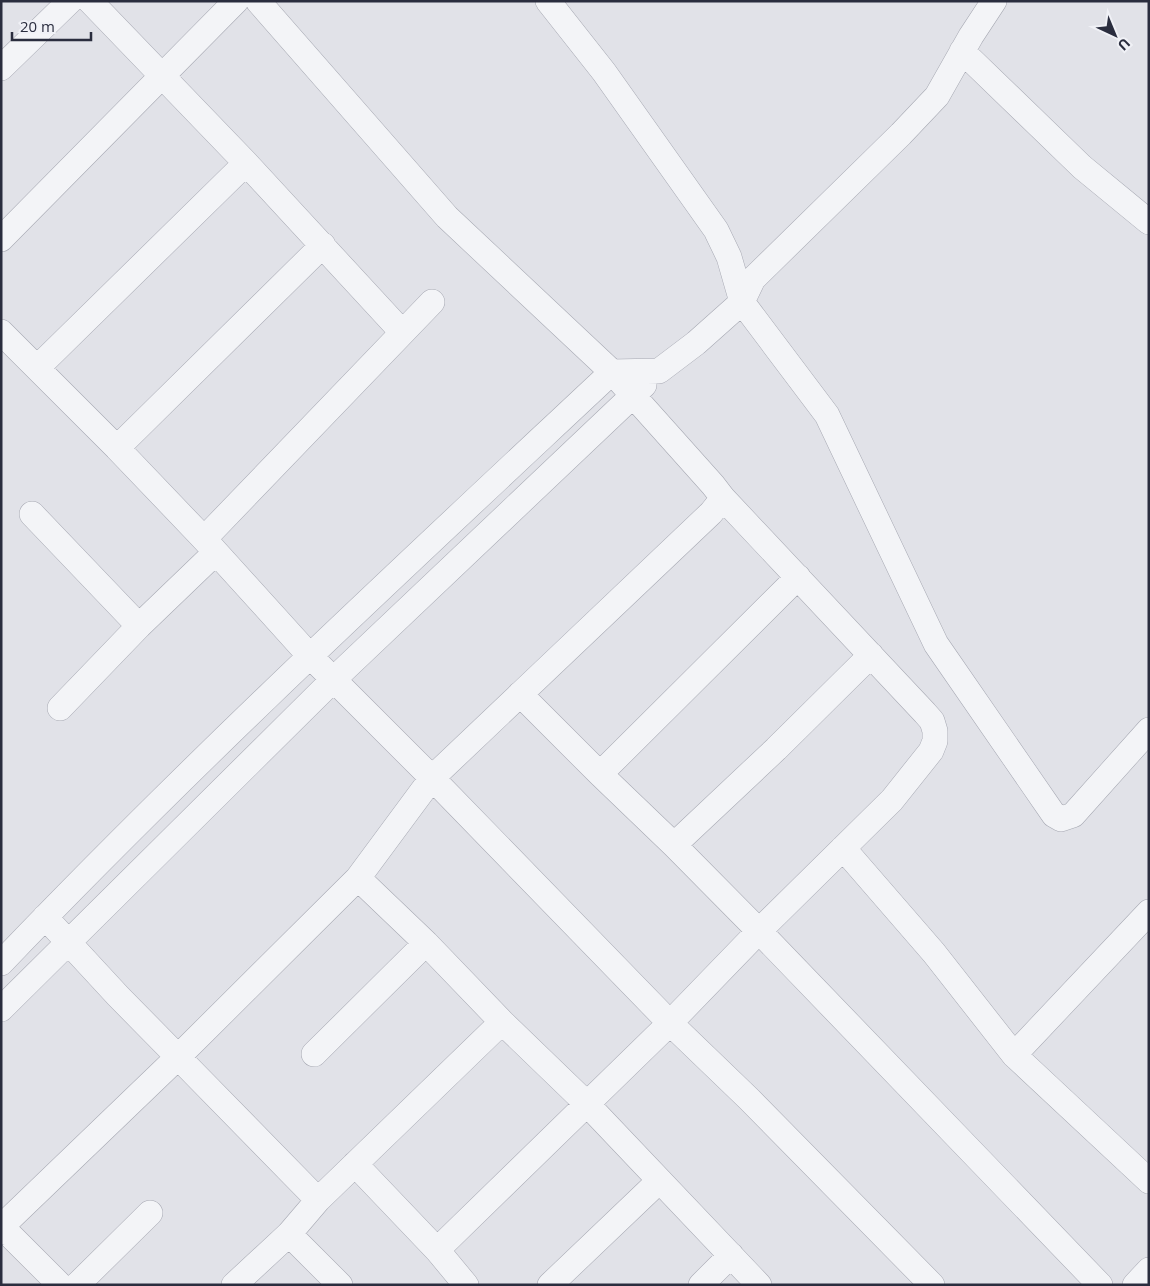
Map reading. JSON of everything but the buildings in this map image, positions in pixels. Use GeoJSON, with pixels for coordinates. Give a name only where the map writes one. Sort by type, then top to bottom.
{"type":"FeatureCollection","features":[{"type":"Feature","properties":{"kind":"street"},"geometry":{"type":"LineString","coordinates":[[1,68],[70,1]]}},
{"type":"Feature","properties":{"kind":"street"},"geometry":{"type":"LineString","coordinates":[[90,1],[246,163],[402,332]]}},
{"type":"Feature","properties":{"kind":"street"},"geometry":{"type":"LineString","coordinates":[[1,239],[236,1]]}},
{"type":"Feature","properties":{"kind":"street"},"geometry":{"type":"LineString","coordinates":[[258,1],[447,218],[612,372],[714,485],[723,498],[932,721],[935,731],[935,741],[931,751],[892,800],[670,1023],[437,1250]]}},
{"type":"Feature","properties":{"kind":"street"},"geometry":{"type":"LineString","coordinates":[[548,1],[604,72],[716,230],[729,257],[742,302],[827,415],[936,644],[1054,815],[1061,819],[1073,815],[1149,730]]}},
{"type":"Feature","properties":{"kind":"street"},"geometry":{"type":"LineString","coordinates":[[1,1009],[334,679],[633,395],[742,302],[753,279],[901,134],[937,96],[962,51],[994,1]]}},
{"type":"Feature","properties":{"kind":"street"},"geometry":{"type":"LineString","coordinates":[[962,51],[1082,166],[1149,222]]}},
{"type":"Feature","properties":{"kind":"street"},"geometry":{"type":"LineString","coordinates":[[37,368],[246,163]]}},
{"type":"Feature","properties":{"kind":"street"},"geometry":{"type":"LineString","coordinates":[[117,448],[323,245]]}},
{"type":"Feature","properties":{"kind":"street"},"geometry":{"type":"LineString","coordinates":[[60,708],[139,626],[402,332],[432,302]]}},
{"type":"Feature","properties":{"kind":"street"},"geometry":{"type":"LineString","coordinates":[[1,332],[117,448],[210,546],[309,655],[432,778],[670,1023],[932,1285]]}},
{"type":"Feature","properties":{"kind":"street"},"geometry":{"type":"LineString","coordinates":[[1,963],[309,655],[612,372],[659,371]]}},
{"type":"Feature","properties":{"kind":"street"},"geometry":{"type":"LineString","coordinates":[[60,1285],[8,1233],[1,1229],[358,878],[432,778],[711,513],[723,498]]}},
{"type":"Feature","properties":{"kind":"street"},"geometry":{"type":"LineString","coordinates":[[32,514],[139,626]]}},
{"type":"Feature","properties":{"kind":"street"},"geometry":{"type":"LineString","coordinates":[[600,774],[798,577]]}},
{"type":"Feature","properties":{"kind":"street"},"geometry":{"type":"LineString","coordinates":[[674,845],[776,749],[871,655]]}},
{"type":"Feature","properties":{"kind":"street"},"geometry":{"type":"LineString","coordinates":[[520,694],[674,845],[1100,1285]]}},
{"type":"Feature","properties":{"kind":"street"},"geometry":{"type":"LineString","coordinates":[[844,848],[934,953],[1014,1055],[1149,1181]]}},
{"type":"Feature","properties":{"kind":"street"},"geometry":{"type":"LineString","coordinates":[[358,878],[426,943],[502,1022],[588,1104],[759,1285]]}},
{"type":"Feature","properties":{"kind":"street"},"geometry":{"type":"LineString","coordinates":[[1014,1055],[1149,912]]}},
{"type":"Feature","properties":{"kind":"street"},"geometry":{"type":"LineString","coordinates":[[45,917],[118,996],[318,1200]]}},
{"type":"Feature","properties":{"kind":"street"},"geometry":{"type":"LineString","coordinates":[[314,1054],[426,943]]}},
{"type":"Feature","properties":{"kind":"street"},"geometry":{"type":"LineString","coordinates":[[234,1285],[289,1234],[318,1200],[502,1022]]}},
{"type":"Feature","properties":{"kind":"street"},"geometry":{"type":"LineString","coordinates":[[355,1164],[437,1250],[466,1285]]}},
{"type":"Feature","properties":{"kind":"street"},"geometry":{"type":"LineString","coordinates":[[550,1285],[659,1181]]}},
{"type":"Feature","properties":{"kind":"street"},"geometry":{"type":"LineString","coordinates":[[77,1285],[150,1213]]}},
{"type":"Feature","properties":{"kind":"street"},"geometry":{"type":"LineString","coordinates":[[289,1234],[340,1285]]}},
{"type":"Feature","properties":{"kind":"street"},"geometry":{"type":"LineString","coordinates":[[701,1285],[731,1255]]}},
{"type":"Feature","properties":{"kind":"street"},"geometry":{"type":"LineString","coordinates":[[1135,1285],[1149,1270]]}}]}
